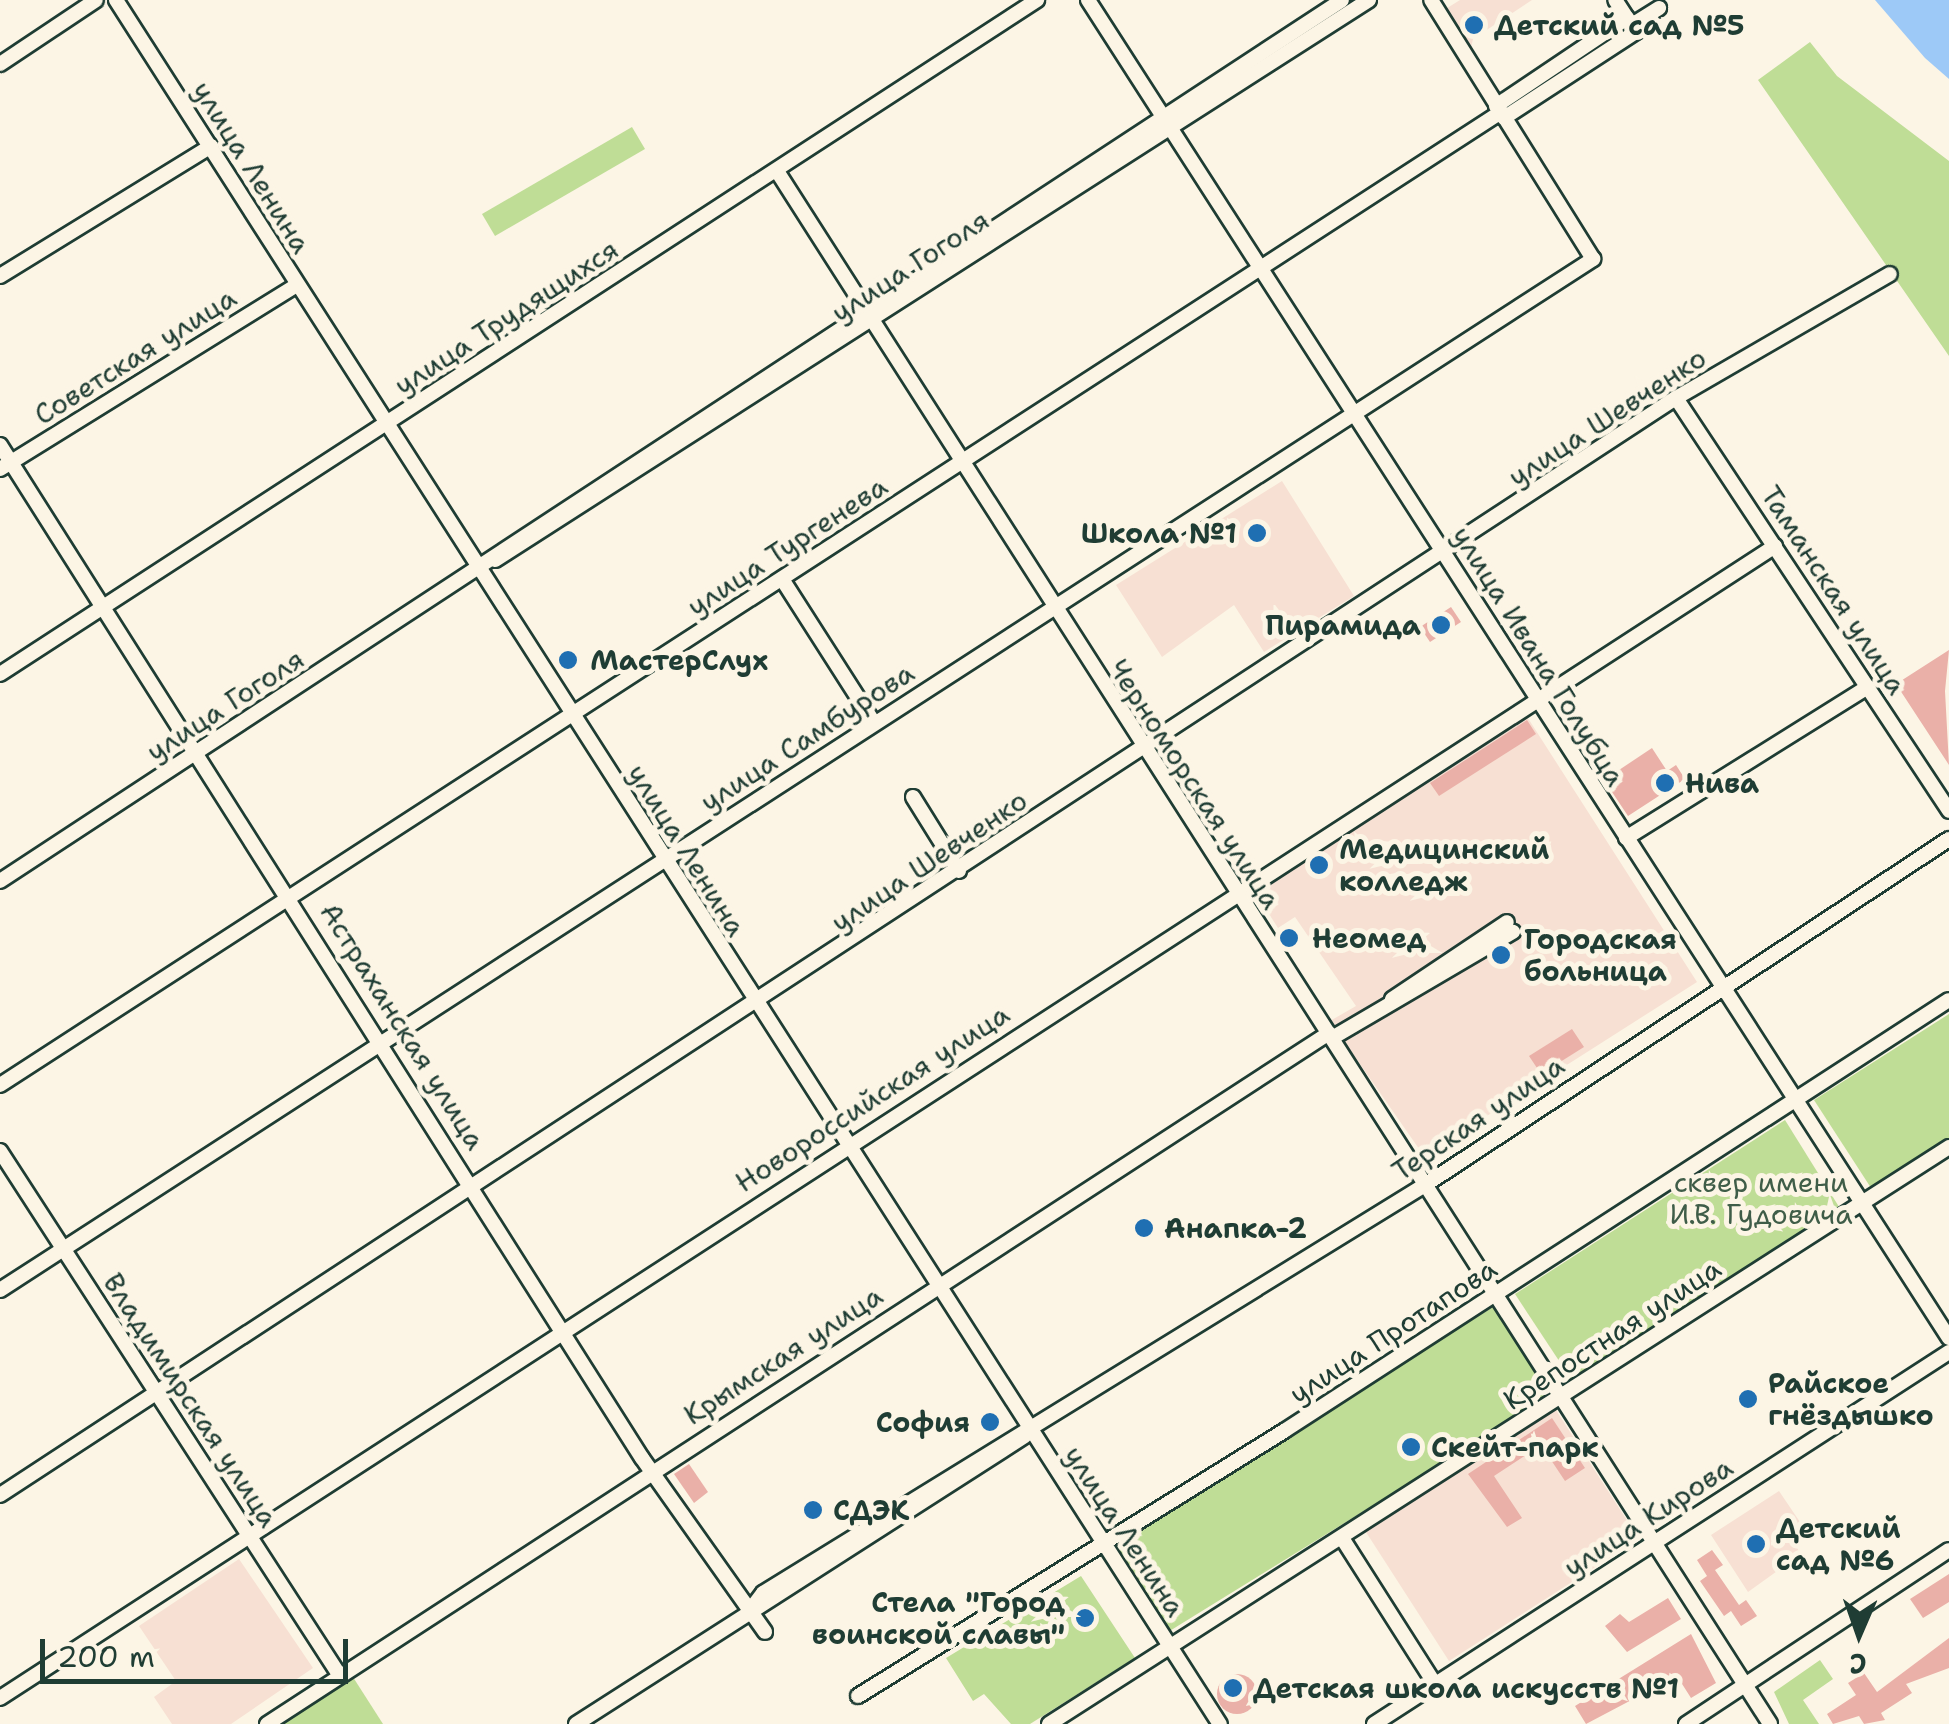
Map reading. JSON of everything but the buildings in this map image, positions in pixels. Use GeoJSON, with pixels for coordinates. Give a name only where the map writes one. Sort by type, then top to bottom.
{"type":"FeatureCollection","features":[{"type":"Feature","properties":{"kind":"street"},"geometry":{"type":"LineString","coordinates":[[0,64],[96,0]]}},
{"type":"Feature","properties":{"kind":"street","name":"улица Трудящихся"},"geometry":{"type":"LineString","coordinates":[[0,674],[1037,0]]}},
{"type":"Feature","properties":{"kind":"street","name":"улица Ивана Голубца"},"geometry":{"type":"LineString","coordinates":[[1088,0],[1445,554],[1532,698],[1949,1338]]}},
{"type":"Feature","properties":{"kind":"street","name":"улица Гоголя"},"geometry":{"type":"LineString","coordinates":[[0,881],[477,570],[871,322],[1342,0]]}},
{"type":"Feature","properties":{"kind":"street","name":"улица Гоголя"},"geometry":{"type":"LineString","coordinates":[[477,570],[515,536],[862,308],[1369,0]]}},
{"type":"Feature","properties":{"kind":"street"},"geometry":{"type":"LineString","coordinates":[[1432,0],[1500,112]]}},
{"type":"Feature","properties":{"kind":"street"},"geometry":{"type":"LineString","coordinates":[[1616,0],[1632,25]]}},
{"type":"Feature","properties":{"kind":"street","name":"улица Ленина"},"geometry":{"type":"LineString","coordinates":[[119,1],[477,570],[1220,1724]]}},
{"type":"Feature","properties":{"kind":"street","name":"улица Тургенева"},"geometry":{"type":"LineString","coordinates":[[0,1085],[1659,8]]}},
{"type":"Feature","properties":{"kind":"street","name":"улица Самбурова"},"geometry":{"type":"LineString","coordinates":[[0,1290],[382,1037],[665,859],[1593,259],[1500,112]]}},
{"type":"Feature","properties":{"kind":"street"},"geometry":{"type":"LineString","coordinates":[[0,276],[211,146]]}},
{"type":"Feature","properties":{"kind":"street","name":"Черноморская улица"},"geometry":{"type":"LineString","coordinates":[[777,171],[1234,894],[1330,1035],[1493,1296],[1770,1724]]}},
{"type":"Feature","properties":{"kind":"street","name":"улица Шевченко"},"geometry":{"type":"LineString","coordinates":[[0,1494],[473,1184],[756,1006],[1676,398],[1890,274]]}},
{"type":"Feature","properties":{"kind":"street","name":"Советская улица"},"geometry":{"type":"LineString","coordinates":[[6,465],[296,285]]}},
{"type":"Feature","properties":{"kind":"street","name":"Таманская улица"},"geometry":{"type":"LineString","coordinates":[[1676,398],[1949,811]]}},
{"type":"Feature","properties":{"kind":"street","name":"Астраханская улица"},"geometry":{"type":"LineString","coordinates":[[0,445],[6,465],[105,608],[292,896],[652,1471],[766,1632]]}},
{"type":"Feature","properties":{"kind":"street","name":"Новороссийская улица"},"geometry":{"type":"LineString","coordinates":[[0,1698],[564,1326],[1532,698],[1775,546]]}},
{"type":"Feature","properties":{"kind":"street"},"geometry":{"type":"LineString","coordinates":[[782,579],[874,723]]}},
{"type":"Feature","properties":{"kind":"street"},"geometry":{"type":"LineString","coordinates":[[1626,838],[1868,687]]}},
{"type":"Feature","properties":{"kind":"street"},"geometry":{"type":"LineString","coordinates":[[913,797],[958,870]]}},
{"type":"Feature","properties":{"kind":"street","name":"Терская улица"},"geometry":{"type":"LineString","coordinates":[[576,1724],[750,1610],[994,1462],[1030,1431],[1425,1185],[1720,984],[1949,839]]}},
{"type":"Feature","properties":{"kind":"street","name":"Крымская улица"},"geometry":{"type":"LineString","coordinates":[[267,1724],[937,1286],[1330,1035],[1510,927]]}},
{"type":"Feature","properties":{"kind":"street","name":"улица Протапова"},"geometry":{"type":"LineString","coordinates":[[858,1696],[1493,1296],[1949,1000]]}},
{"type":"Feature","properties":{"kind":"street","name":"Крепостная улица"},"geometry":{"type":"LineString","coordinates":[[1049,1724],[1949,1147]]}},
{"type":"Feature","properties":{"kind":"street","name":"Владимирская улица"},"geometry":{"type":"LineString","coordinates":[[0,1151],[340,1676]]}},
{"type":"Feature","properties":{"kind":"street","name":"улица Кирова"},"geometry":{"type":"LineString","coordinates":[[1374,1724],[1949,1352]]}},
{"type":"Feature","properties":{"kind":"street"},"geometry":{"type":"LineString","coordinates":[[1342,1538],[1435,1684]]}},
{"type":"Feature","properties":{"kind":"street"},"geometry":{"type":"LineString","coordinates":[[1686,1724],[1949,1550]]}},
{"type":"Feature","properties":{"kind":"shaded area","name":"Детский сад №5"},"geometry":{"type":"Polygon","coordinates":[[[1460,0],[1532,0],[1473,39],[1470,52],[1444,10],[1460,0]]]}},
{"type":"Feature","properties":{"kind":"shaded area","name":"Школа №1"},"geometry":{"type":"Polygon","coordinates":[[[1282,481],[1354,596],[1264,652],[1234,605],[1162,657],[1116,585],[1282,481]]]}},
{"type":"Feature","properties":{"kind":"shaded area","name":"Городская больница"},"geometry":{"type":"Polygon","coordinates":[[[1524,712],[1697,982],[1424,1156],[1330,1021],[1356,1006],[1295,917],[1278,928],[1252,887],[1524,712]]]}},
{"type":"Feature","properties":{"kind":"shaded area"},"geometry":{"type":"Polygon","coordinates":[[[1554,1407],[1639,1539],[1449,1661],[1364,1529],[1554,1407]]]}},
{"type":"Feature","properties":{"kind":"shaded area","name":"Детский сад №6"},"geometry":{"type":"Polygon","coordinates":[[[1779,1491],[1802,1525],[1788,1534],[1801,1554],[1748,1592],[1711,1535],[1779,1491]]]}},
{"type":"Feature","properties":{"kind":"shaded area"},"geometry":{"type":"Polygon","coordinates":[[[239,1559],[313,1668],[231,1724],[172,1724],[154,1697],[176,1681],[139,1626],[239,1559]]]}},
{"type":"Feature","properties":{"kind":"green space"},"geometry":{"type":"Polygon","coordinates":[[[1810,42],[1837,76],[1949,161],[1949,356],[1758,80],[1810,42]]]}},
{"type":"Feature","properties":{"kind":"green space"},"geometry":{"type":"Polygon","coordinates":[[[632,127],[645,149],[495,236],[482,214],[632,127]]]}},
{"type":"Feature","properties":{"kind":"green space"},"geometry":{"type":"Polygon","coordinates":[[[1949,1014],[1949,1143],[1873,1191],[1814,1100],[1949,1014]]]}},
{"type":"Feature","properties":{"kind":"green space","name":"сквер имени И.В. Гудовича"},"geometry":{"type":"Polygon","coordinates":[[[1785,1120],[1841,1210],[1573,1382],[1515,1294],[1785,1120]]]}},
{"type":"Feature","properties":{"kind":"green space"},"geometry":{"type":"Polygon","coordinates":[[[1493,1307],[1550,1396],[1168,1632],[1110,1545],[1493,1307]]]}},
{"type":"Feature","properties":{"kind":"green space"},"geometry":{"type":"Polygon","coordinates":[[[1081,1576],[1135,1658],[1030,1724],[1011,1724],[984,1694],[973,1701],[946,1658],[1081,1576]]]}},
{"type":"Feature","properties":{"kind":"green space"},"geometry":{"type":"Polygon","coordinates":[[[1820,1660],[1833,1679],[1803,1700],[1819,1724],[1789,1724],[1774,1692],[1820,1660]]]}},
{"type":"Feature","properties":{"kind":"green space"},"geometry":{"type":"Polygon","coordinates":[[[351,1674],[383,1724],[275,1724],[351,1674]]]}},
{"type":"Feature","properties":{"kind":"water"},"geometry":{"type":"Polygon","coordinates":[[[1875,0],[1949,0],[1949,79],[1925,58],[1875,0]]]}},
{"type":"Feature","properties":{"kind":"place","name":"Детский сад №5"},"geometry":{"type":"Point","coordinates":[1474,25]}},
{"type":"Feature","properties":{"kind":"place","name":"Школа №1"},"geometry":{"type":"Point","coordinates":[1257,533]}},
{"type":"Feature","properties":{"kind":"place","name":"Пирамида"},"geometry":{"type":"Point","coordinates":[1441,625]}},
{"type":"Feature","properties":{"kind":"place","name":"МастерСлух"},"geometry":{"type":"Point","coordinates":[568,660]}},
{"type":"Feature","properties":{"kind":"place","name":"Нива"},"geometry":{"type":"Point","coordinates":[1665,783]}},
{"type":"Feature","properties":{"kind":"place","name":"Медицинский колледж"},"geometry":{"type":"Point","coordinates":[1319,865]}},
{"type":"Feature","properties":{"kind":"place","name":"Неомед"},"geometry":{"type":"Point","coordinates":[1289,938]}},
{"type":"Feature","properties":{"kind":"place","name":"Городская больница"},"geometry":{"type":"Point","coordinates":[1501,955]}},
{"type":"Feature","properties":{"kind":"place","name":"Анапка-2"},"geometry":{"type":"Point","coordinates":[1144,1228]}},
{"type":"Feature","properties":{"kind":"place","name":"Райское гнёздышко"},"geometry":{"type":"Point","coordinates":[1748,1399]}},
{"type":"Feature","properties":{"kind":"place","name":"София"},"geometry":{"type":"Point","coordinates":[990,1422]}},
{"type":"Feature","properties":{"kind":"place","name":"Скейт-парк"},"geometry":{"type":"Point","coordinates":[1411,1447]}},
{"type":"Feature","properties":{"kind":"place","name":"СДЭК"},"geometry":{"type":"Point","coordinates":[813,1510]}},
{"type":"Feature","properties":{"kind":"place","name":"Детский сад №6"},"geometry":{"type":"Point","coordinates":[1756,1544]}},
{"type":"Feature","properties":{"kind":"place","name":"Стела \"Город воинской славы\""},"geometry":{"type":"Point","coordinates":[1085,1618]}},
{"type":"Feature","properties":{"kind":"place","name":"Детская школа искусcтв №1"},"geometry":{"type":"Point","coordinates":[1233,1688]}}]}
